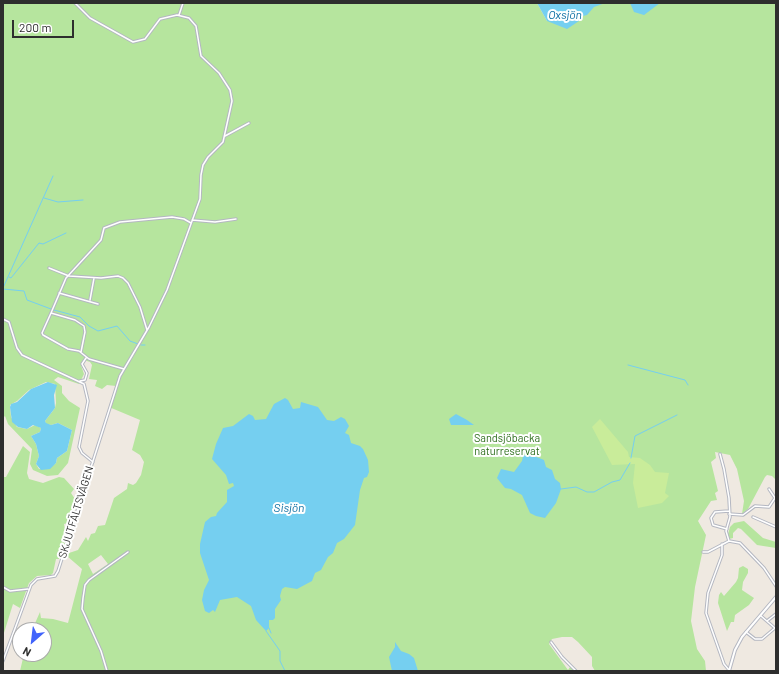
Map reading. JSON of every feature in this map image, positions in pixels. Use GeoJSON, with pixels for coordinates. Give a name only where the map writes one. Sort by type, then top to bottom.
{"type":"FeatureCollection","features":[{"type":"Feature","properties":{"kind":"street"},"geometry":{"type":"LineString","coordinates":[[76,3],[90,18],[133,42],[145,39],[160,19],[179,15],[189,18],[194,23],[201,56],[214,67],[230,90],[232,101],[225,136],[221,145],[208,157],[203,165],[201,175],[202,195],[164,298],[148,330],[124,369],[93,462]]}},
{"type":"Feature","properties":{"kind":"street"},"geometry":{"type":"LineString","coordinates":[[179,15],[183,3]]}},
{"type":"Feature","properties":{"kind":"street"},"geometry":{"type":"LineString","coordinates":[[225,136],[249,124]]}},
{"type":"Feature","properties":{"kind":"street"},"geometry":{"type":"LineString","coordinates":[[124,369],[86,357],[81,352],[68,349],[43,335],[42,333],[59,293],[68,276],[101,240],[102,230],[111,224],[172,217],[184,218],[191,223]]}},
{"type":"Feature","properties":{"kind":"street"},"geometry":{"type":"LineString","coordinates":[[192,220],[215,222],[236,219]]}},
{"type":"Feature","properties":{"kind":"street"},"geometry":{"type":"LineString","coordinates":[[49,268],[68,276],[94,278],[118,276],[126,280],[140,307],[148,330]]}},
{"type":"Feature","properties":{"kind":"street"},"geometry":{"type":"LineString","coordinates":[[90,300],[94,278]]}},
{"type":"Feature","properties":{"kind":"street"},"geometry":{"type":"LineString","coordinates":[[59,293],[90,300],[98,304]]}},
{"type":"Feature","properties":{"kind":"street"},"geometry":{"type":"LineString","coordinates":[[51,313],[76,320],[84,326],[85,332],[81,352]]}},
{"type":"Feature","properties":{"kind":"street"},"geometry":{"type":"LineString","coordinates":[[3,319],[9,322],[20,354],[80,381],[85,380],[87,373],[82,364],[86,357]]}},
{"type":"Feature","properties":{"kind":"street","name":"SKJUTFÄLTSVÄGEN"},"geometry":{"type":"LineString","coordinates":[[28,590],[37,579],[57,574],[93,462],[82,453],[79,446],[88,402],[86,388],[80,381]]}},
{"type":"Feature","properties":{"kind":"street"},"geometry":{"type":"LineString","coordinates":[[720,454],[725,474],[730,514],[727,529],[728,541]]}},
{"type":"Feature","properties":{"kind":"street"},"geometry":{"type":"LineString","coordinates":[[730,514],[744,515],[755,506],[768,508],[775,498],[769,489]]}},
{"type":"Feature","properties":{"kind":"street"},"geometry":{"type":"LineString","coordinates":[[727,529],[713,525],[711,518],[715,512],[729,511]]}},
{"type":"Feature","properties":{"kind":"street"},"geometry":{"type":"LineString","coordinates":[[753,517],[776,527]]}},
{"type":"Feature","properties":{"kind":"street"},"geometry":{"type":"LineString","coordinates":[[702,552],[708,552],[728,541],[737,542],[746,548],[764,568],[776,586]]}},
{"type":"Feature","properties":{"kind":"street"},"geometry":{"type":"LineString","coordinates":[[722,544],[722,555],[708,593],[706,613],[724,664],[729,670]]}},
{"type":"Feature","properties":{"kind":"street"},"geometry":{"type":"LineString","coordinates":[[107,671],[104,659],[82,609],[82,604],[86,583],[128,552]]}},
{"type":"Feature","properties":{"kind":"street"},"geometry":{"type":"LineString","coordinates":[[3,587],[10,590],[28,590],[3,661]]}},
{"type":"Feature","properties":{"kind":"street"},"geometry":{"type":"LineString","coordinates":[[729,670],[735,650],[746,632],[776,597]]}},
{"type":"Feature","properties":{"kind":"street"},"geometry":{"type":"LineString","coordinates":[[767,621],[776,614]]}},
{"type":"Feature","properties":{"kind":"street"},"geometry":{"type":"LineString","coordinates":[[746,632],[755,639],[762,639],[775,629],[760,616]]}},
{"type":"Feature","properties":{"kind":"street"},"geometry":{"type":"LineString","coordinates":[[551,642],[562,657],[576,671]]}},
{"type":"Feature","properties":{"kind":"green space","name":"Sandsjöbacka naturreservat"},"geometry":{"type":"Polygon","coordinates":[[[3,3],[537,3],[547,21],[560,3],[776,3],[776,480],[772,476],[767,475],[765,477],[748,509],[742,514],[744,501],[737,469],[730,455],[715,452],[716,458],[711,462],[718,491],[715,493],[717,500],[711,501],[698,521],[706,535],[695,587],[691,621],[697,649],[705,661],[706,671],[595,671],[592,666],[592,657],[578,642],[572,637],[562,637],[552,639],[549,644],[568,670],[570,667],[576,671],[20,671],[22,662],[52,662],[52,622],[36,622],[40,612],[41,618],[53,619],[68,623],[82,569],[67,556],[69,553],[78,550],[86,537],[88,541],[91,534],[95,533],[98,526],[105,525],[114,498],[127,489],[128,483],[133,485],[136,483],[141,475],[144,462],[140,455],[132,450],[140,420],[109,407],[116,386],[107,385],[102,389],[95,386],[97,380],[89,379],[92,365],[90,362],[84,360],[81,365],[84,374],[79,384],[58,377],[54,380],[62,386],[62,393],[69,401],[80,408],[68,463],[58,475],[47,476],[33,470],[30,464],[32,449],[8,424],[5,416],[3,418],[3,3]],[[46,382],[29,390],[10,405],[11,417],[17,427],[27,429],[35,425],[41,428],[40,432],[31,436],[36,444],[39,456],[36,464],[39,469],[48,469],[56,463],[57,458],[67,451],[72,430],[58,423],[51,425],[46,424],[45,421],[55,408],[55,384],[46,382]],[[101,555],[88,564],[93,574],[108,564],[101,555]]]}},
{"type":"Feature","properties":{"kind":"green space"},"geometry":{"type":"Polygon","coordinates":[[[600,419],[628,452],[629,457],[640,458],[650,465],[655,472],[669,473],[665,493],[669,496],[662,503],[638,508],[633,483],[635,464],[612,465],[592,427],[600,419]]]}},
{"type":"Feature","properties":{"kind":"green space"},"geometry":{"type":"Polygon","coordinates":[[[23,446],[30,452],[27,473],[29,479],[43,483],[59,477],[64,478],[74,489],[71,493],[75,499],[68,523],[64,524],[65,530],[61,541],[67,544],[59,559],[56,559],[53,573],[51,575],[37,576],[29,583],[20,608],[13,604],[3,636],[3,477],[6,477],[23,446]]]}},
{"type":"Feature","properties":{"kind":"green space"},"geometry":{"type":"Polygon","coordinates":[[[744,521],[763,538],[776,542],[776,548],[757,545],[741,529],[738,528],[733,533],[733,538],[729,539],[728,534],[730,527],[734,523],[744,521]]]}},
{"type":"Feature","properties":{"kind":"green space"},"geometry":{"type":"Polygon","coordinates":[[[743,566],[748,569],[748,573],[743,582],[742,590],[754,598],[749,605],[735,615],[734,622],[731,622],[727,631],[718,603],[719,595],[721,592],[724,596],[736,582],[739,568],[743,566]]]}},
{"type":"Feature","properties":{"kind":"water","name":"Oxsjön"},"geometry":{"type":"Polygon","coordinates":[[[537,3],[605,3],[594,7],[587,15],[583,16],[582,19],[567,29],[547,21],[537,3]]]}},
{"type":"Feature","properties":{"kind":"water"},"geometry":{"type":"Polygon","coordinates":[[[630,3],[660,3],[644,15],[634,12],[630,3]]]}},
{"type":"Feature","properties":{"kind":"water"},"geometry":{"type":"Polygon","coordinates":[[[48,382],[57,385],[54,395],[55,408],[45,421],[46,423],[51,425],[58,423],[72,430],[67,451],[57,458],[56,463],[50,469],[41,470],[36,464],[39,456],[36,444],[31,436],[40,432],[41,428],[33,425],[27,429],[18,427],[12,422],[10,407],[11,404],[17,402],[31,389],[48,382]]]}},
{"type":"Feature","properties":{"kind":"water","name":"Sisjön"},"geometry":{"type":"Polygon","coordinates":[[[285,398],[288,400],[293,409],[300,408],[301,402],[318,407],[327,420],[334,421],[341,417],[345,419],[349,426],[345,433],[349,435],[351,443],[360,446],[363,449],[368,460],[369,472],[367,477],[364,478],[360,490],[355,525],[344,539],[337,543],[333,553],[328,557],[321,570],[315,573],[312,581],[297,589],[285,587],[282,589],[280,596],[281,600],[275,609],[275,618],[273,620],[269,620],[269,628],[266,631],[256,620],[251,606],[237,597],[220,600],[215,612],[213,610],[209,613],[205,611],[202,600],[204,590],[209,580],[200,553],[200,544],[205,522],[211,517],[216,516],[227,502],[227,490],[234,486],[233,483],[229,484],[226,475],[212,459],[216,444],[223,428],[233,426],[249,414],[253,416],[255,420],[266,419],[274,404],[285,398]]]}},
{"type":"Feature","properties":{"kind":"water"},"geometry":{"type":"Polygon","coordinates":[[[456,414],[474,425],[451,425],[449,419],[456,414]]]}},
{"type":"Feature","properties":{"kind":"water"},"geometry":{"type":"Polygon","coordinates":[[[529,454],[544,460],[546,467],[552,470],[555,479],[560,483],[561,489],[556,503],[545,518],[530,513],[522,495],[511,489],[505,488],[497,478],[501,469],[514,472],[522,461],[523,456],[529,454]]]}},
{"type":"Feature","properties":{"kind":"water"},"geometry":{"type":"Polygon","coordinates":[[[395,642],[401,651],[414,658],[418,671],[392,671],[389,657],[395,647],[395,642]]]}},
{"type":"Feature","properties":{"kind":"waterway"},"geometry":{"type":"LineString","coordinates":[[3,288],[53,176]]}},
{"type":"Feature","properties":{"kind":"waterway"},"geometry":{"type":"LineString","coordinates":[[44,198],[58,202],[83,200]]}},
{"type":"Feature","properties":{"kind":"waterway"},"geometry":{"type":"LineString","coordinates":[[9,277],[11,278],[39,243],[43,244],[66,233]]}},
{"type":"Feature","properties":{"kind":"waterway"},"geometry":{"type":"LineString","coordinates":[[3,289],[24,291],[27,300],[51,309]]}},
{"type":"Feature","properties":{"kind":"waterway"},"geometry":{"type":"LineString","coordinates":[[54,310],[80,317],[89,326],[98,331],[117,326],[130,341],[138,344]]}},
{"type":"Feature","properties":{"kind":"waterway"},"geometry":{"type":"LineString","coordinates":[[628,365],[685,380],[688,385]]}},
{"type":"Feature","properties":{"kind":"waterway"},"geometry":{"type":"LineString","coordinates":[[631,458],[635,436],[677,415]]}},
{"type":"Feature","properties":{"kind":"waterway"},"geometry":{"type":"LineString","coordinates":[[561,489],[576,487],[587,492],[594,492],[612,482],[620,480],[630,463]]}},
{"type":"Feature","properties":{"kind":"waterway"},"geometry":{"type":"LineString","coordinates":[[269,628],[271,633]]}},
{"type":"Feature","properties":{"kind":"waterway"},"geometry":{"type":"LineString","coordinates":[[266,631],[280,651],[280,661],[285,671]]}}]}
